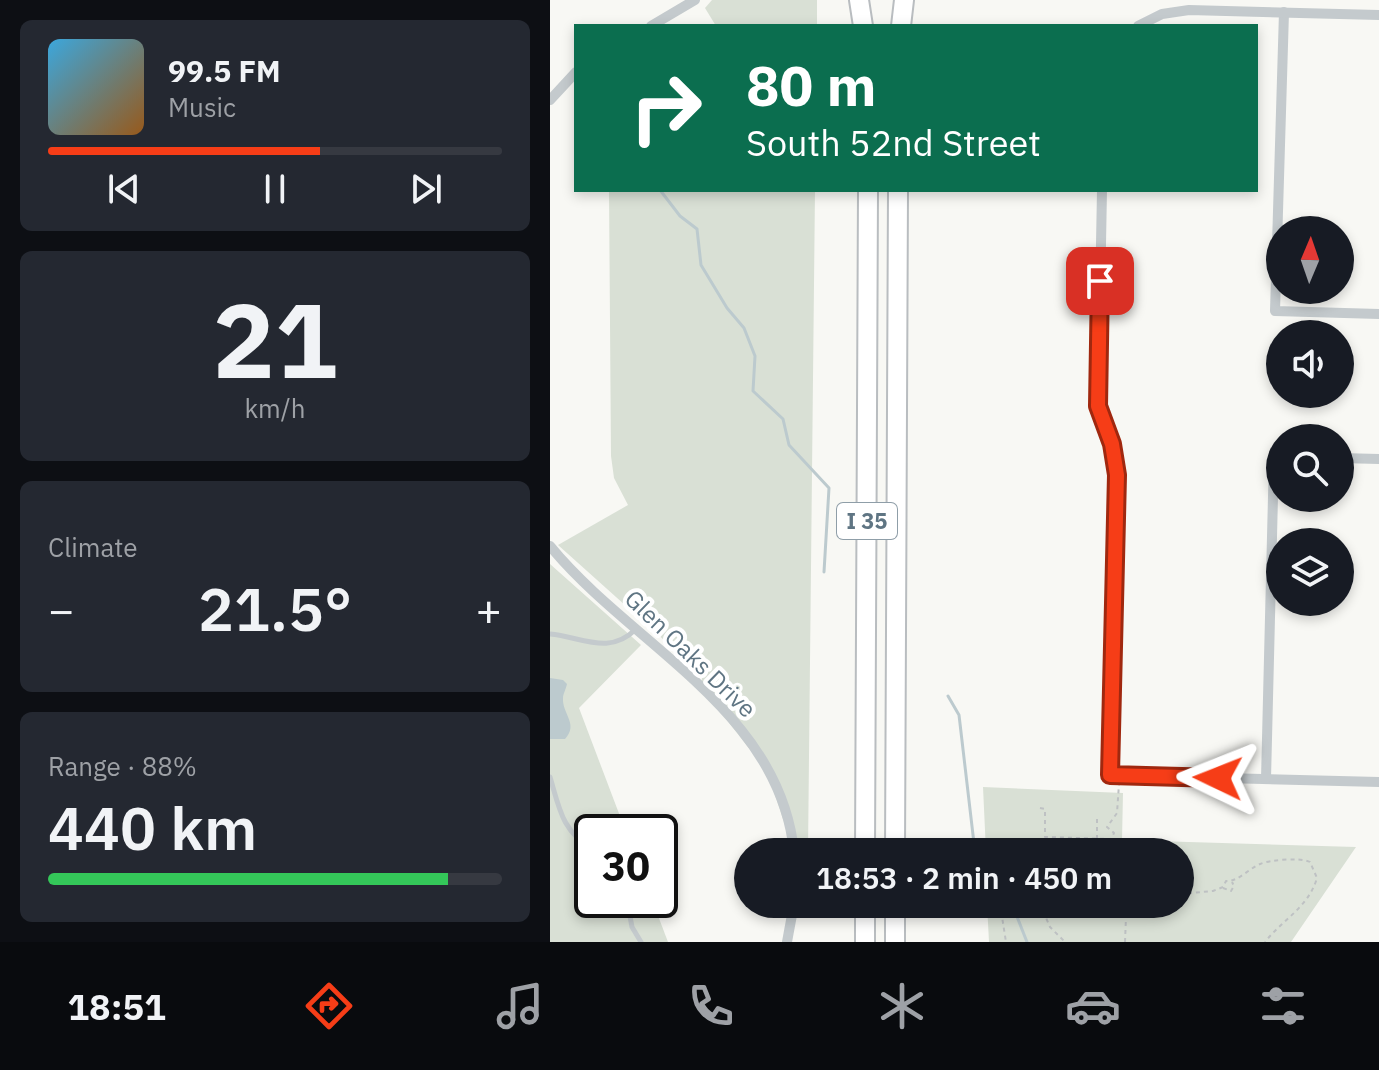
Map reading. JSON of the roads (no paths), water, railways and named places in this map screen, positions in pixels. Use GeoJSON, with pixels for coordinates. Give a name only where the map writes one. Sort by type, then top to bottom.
{"type":"FeatureCollection","features":[{"type":"Feature","properties":{"kind":"highway"},"geometry":{"type":"LineString","coordinates":[[859,0],[863,24]]}},
{"type":"Feature","properties":{"kind":"highway"},"geometry":{"type":"LineString","coordinates":[[869,0],[869,24]]}},
{"type":"Feature","properties":{"kind":"highway"},"geometry":{"type":"LineString","coordinates":[[900,24],[901,0]]}},
{"type":"Feature","properties":{"kind":"highway","name":"I 35"},"geometry":{"type":"LineString","coordinates":[[865,838],[868,192]]}},
{"type":"Feature","properties":{"kind":"highway","name":"I 35"},"geometry":{"type":"LineString","coordinates":[[895,838],[898,192]]}},
{"type":"Feature","properties":{"kind":"highway"},"geometry":{"type":"LineString","coordinates":[[865,918],[865,942]]}},
{"type":"Feature","properties":{"kind":"highway"},"geometry":{"type":"LineString","coordinates":[[895,918],[895,942]]}},
{"type":"Feature","properties":{"kind":"street"},"geometry":{"type":"LineString","coordinates":[[654,24],[695,0]]}},
{"type":"Feature","properties":{"kind":"street"},"geometry":{"type":"LineString","coordinates":[[1142,24],[1162,14],[1189,10],[1379,15]]}},
{"type":"Feature","properties":{"kind":"street"},"geometry":{"type":"LineString","coordinates":[[1284,12],[1275,311],[1379,314]]}},
{"type":"Feature","properties":{"kind":"street"},"geometry":{"type":"LineString","coordinates":[[550,100],[574,74]]}},
{"type":"Feature","properties":{"kind":"street"},"geometry":{"type":"LineString","coordinates":[[1102,192],[1098,406],[1112,444],[1117,475],[1110,775],[1379,782]]}},
{"type":"Feature","properties":{"kind":"street"},"geometry":{"type":"LineString","coordinates":[[1354,458],[1379,459]]}},
{"type":"Feature","properties":{"kind":"street"},"geometry":{"type":"LineString","coordinates":[[1266,779],[1275,512]]}},
{"type":"Feature","properties":{"kind":"street","name":"Glen Oaks Drive"},"geometry":{"type":"LineString","coordinates":[[550,546],[722,707],[754,749],[779,795],[792,838]]}},
{"type":"Feature","properties":{"kind":"street"},"geometry":{"type":"LineString","coordinates":[[787,942],[791,918]]}},
{"type":"Feature","properties":{"kind":"lane"},"geometry":{"type":"LineString","coordinates":[[550,634],[602,645],[622,640],[637,629]]}},
{"type":"Feature","properties":{"kind":"lane"},"geometry":{"type":"LineString","coordinates":[[550,777],[564,823],[574,836]]}},
{"type":"Feature","properties":{"kind":"lane"},"geometry":{"type":"LineString","coordinates":[[630,918],[641,942]]}},
{"type":"Feature","properties":{"kind":"waterway"},"geometry":{"type":"LineString","coordinates":[[662,192],[680,216],[697,229],[701,265],[727,308],[744,328],[755,356],[753,391],[783,419],[789,445],[829,488],[824,572]]}},
{"type":"Feature","properties":{"kind":"waterway"},"geometry":{"type":"LineString","coordinates":[[948,696],[959,715],[973,838]]}},
{"type":"Feature","properties":{"kind":"waterway"},"geometry":{"type":"LineString","coordinates":[[1018,918],[1027,942]]}}]}
